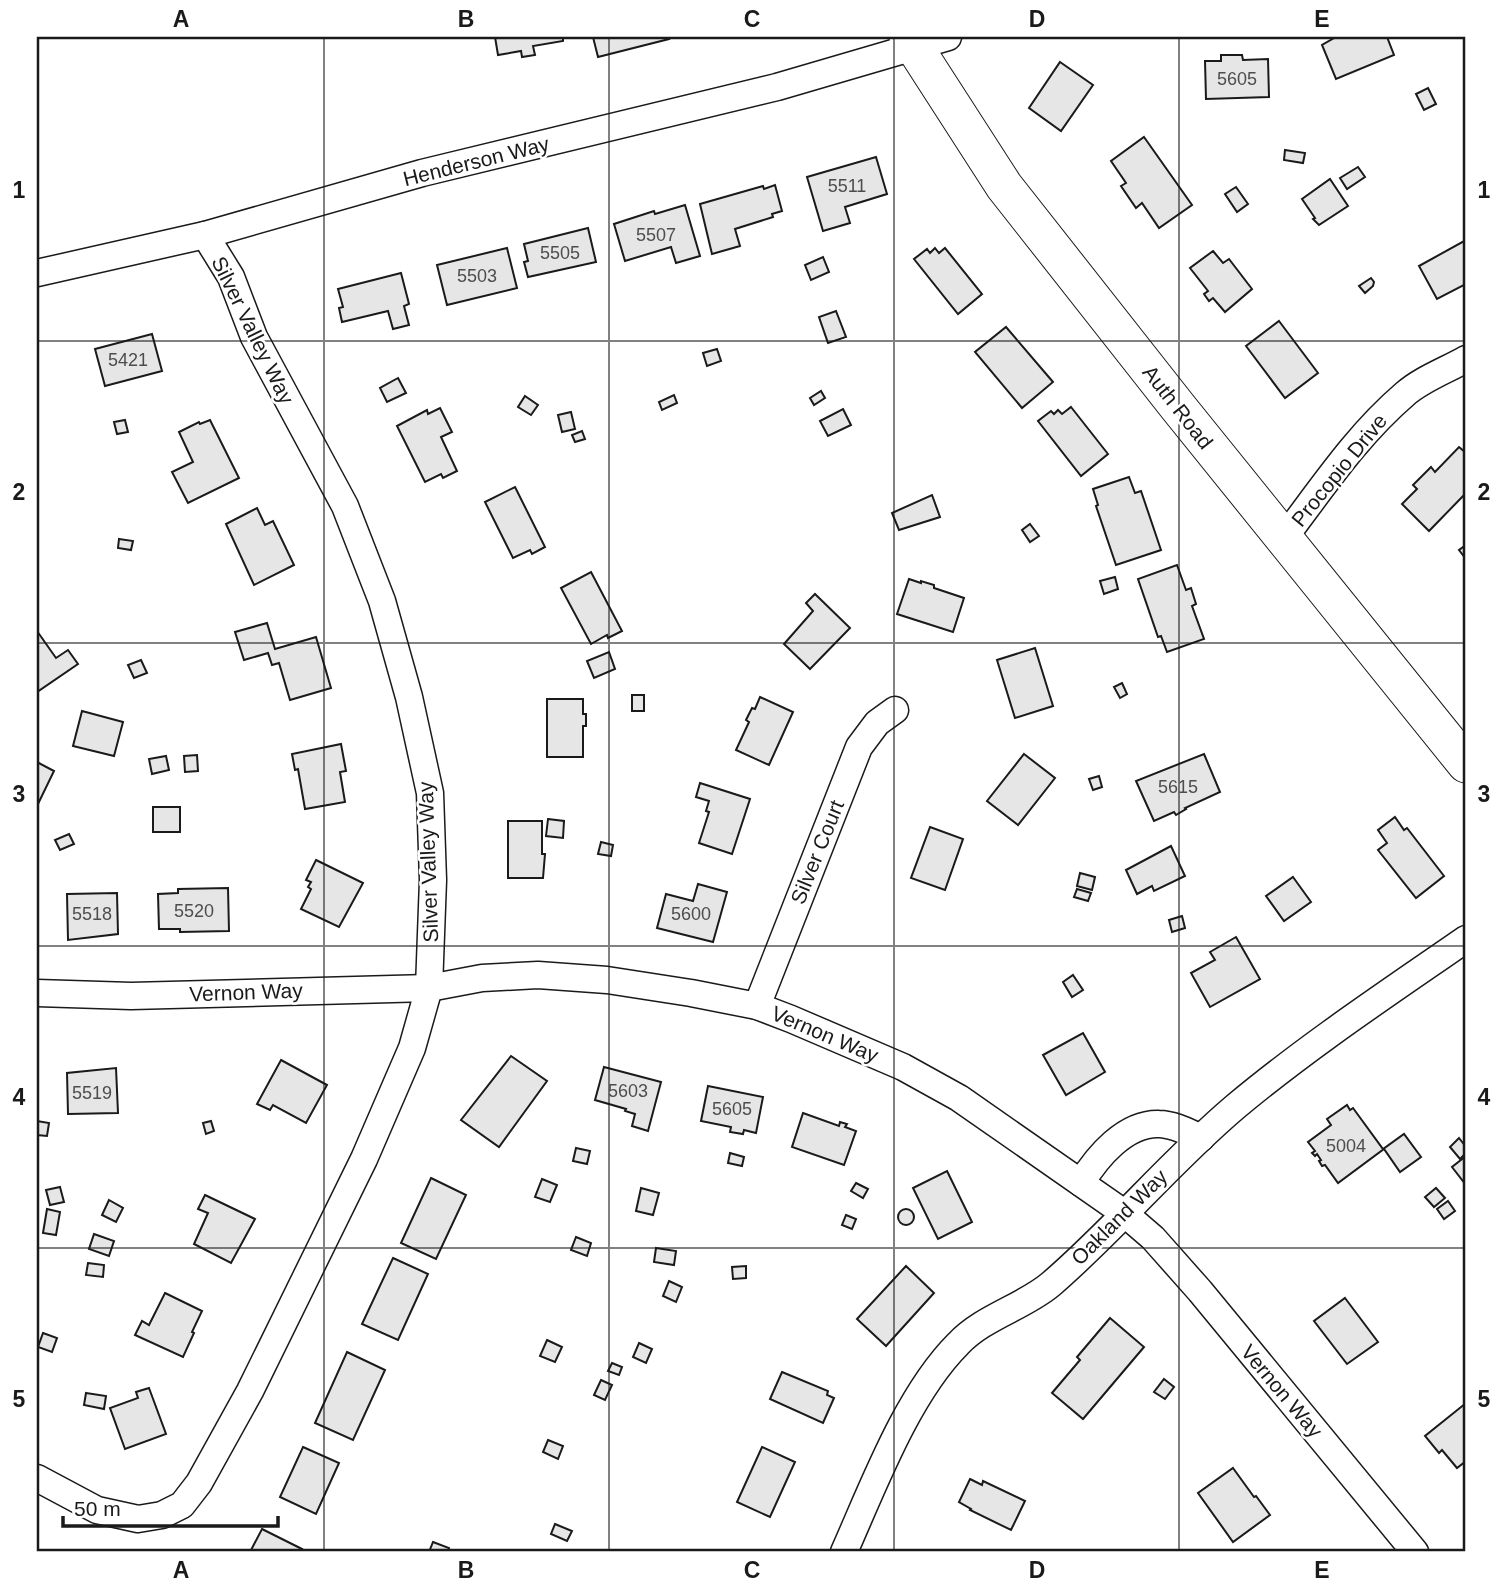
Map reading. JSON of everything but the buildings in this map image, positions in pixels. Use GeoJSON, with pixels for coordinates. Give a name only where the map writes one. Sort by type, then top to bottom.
{"type":"FeatureCollection","features":[{"type":"Feature","properties":{"kind":"main road","name":"Auth Road"},"geometry":{"type":"LineString","coordinates":[[924,41],[1004,186],[1284,538],[1461,745]]}},
{"type":"Feature","properties":{"kind":"street","name":"Henderson Way"},"geometry":{"type":"LineString","coordinates":[[37,273],[205,235],[422,173],[777,87],[924,41]]}},
{"type":"Feature","properties":{"kind":"street","name":"Silver Valley Way"},"geometry":{"type":"LineString","coordinates":[[37,1478],[97,1510],[138,1519],[162,1516],[182,1505],[200,1483],[250,1391],[365,1159],[412,1048],[429,988],[433,880],[430,793],[409,696],[382,601],[345,506],[254,337],[231,277],[205,235]]}},
{"type":"Feature","properties":{"kind":"street","name":"Procopio Drive"},"geometry":{"type":"LineString","coordinates":[[1284,538],[1370,428],[1407,392],[1466,359]]}},
{"type":"Feature","properties":{"kind":"street","name":"Silver Court"},"geometry":{"type":"LineString","coordinates":[[757,1006],[859,747],[877,723],[895,710]]}},
{"type":"Feature","properties":{"kind":"street","name":"Oakland Way"},"geometry":{"type":"LineString","coordinates":[[844,1552],[885,1460],[924,1386],[959,1342],[1049,1285],[1236,1107],[1355,1016],[1466,939]]}},
{"type":"Feature","properties":{"kind":"street","name":"Vernon Way"},"geometry":{"type":"LineString","coordinates":[[37,993],[131,996],[429,988],[482,978],[538,975],[607,980],[757,1006],[891,1062],[959,1098],[1124,1213],[1153,1238],[1200,1290],[1415,1552]]}},
{"type":"Feature","properties":{"kind":"street"},"geometry":{"type":"LineString","coordinates":[[1082,1183],[1103,1153],[1123,1137],[1145,1126],[1171,1126],[1201,1138]]}}]}
